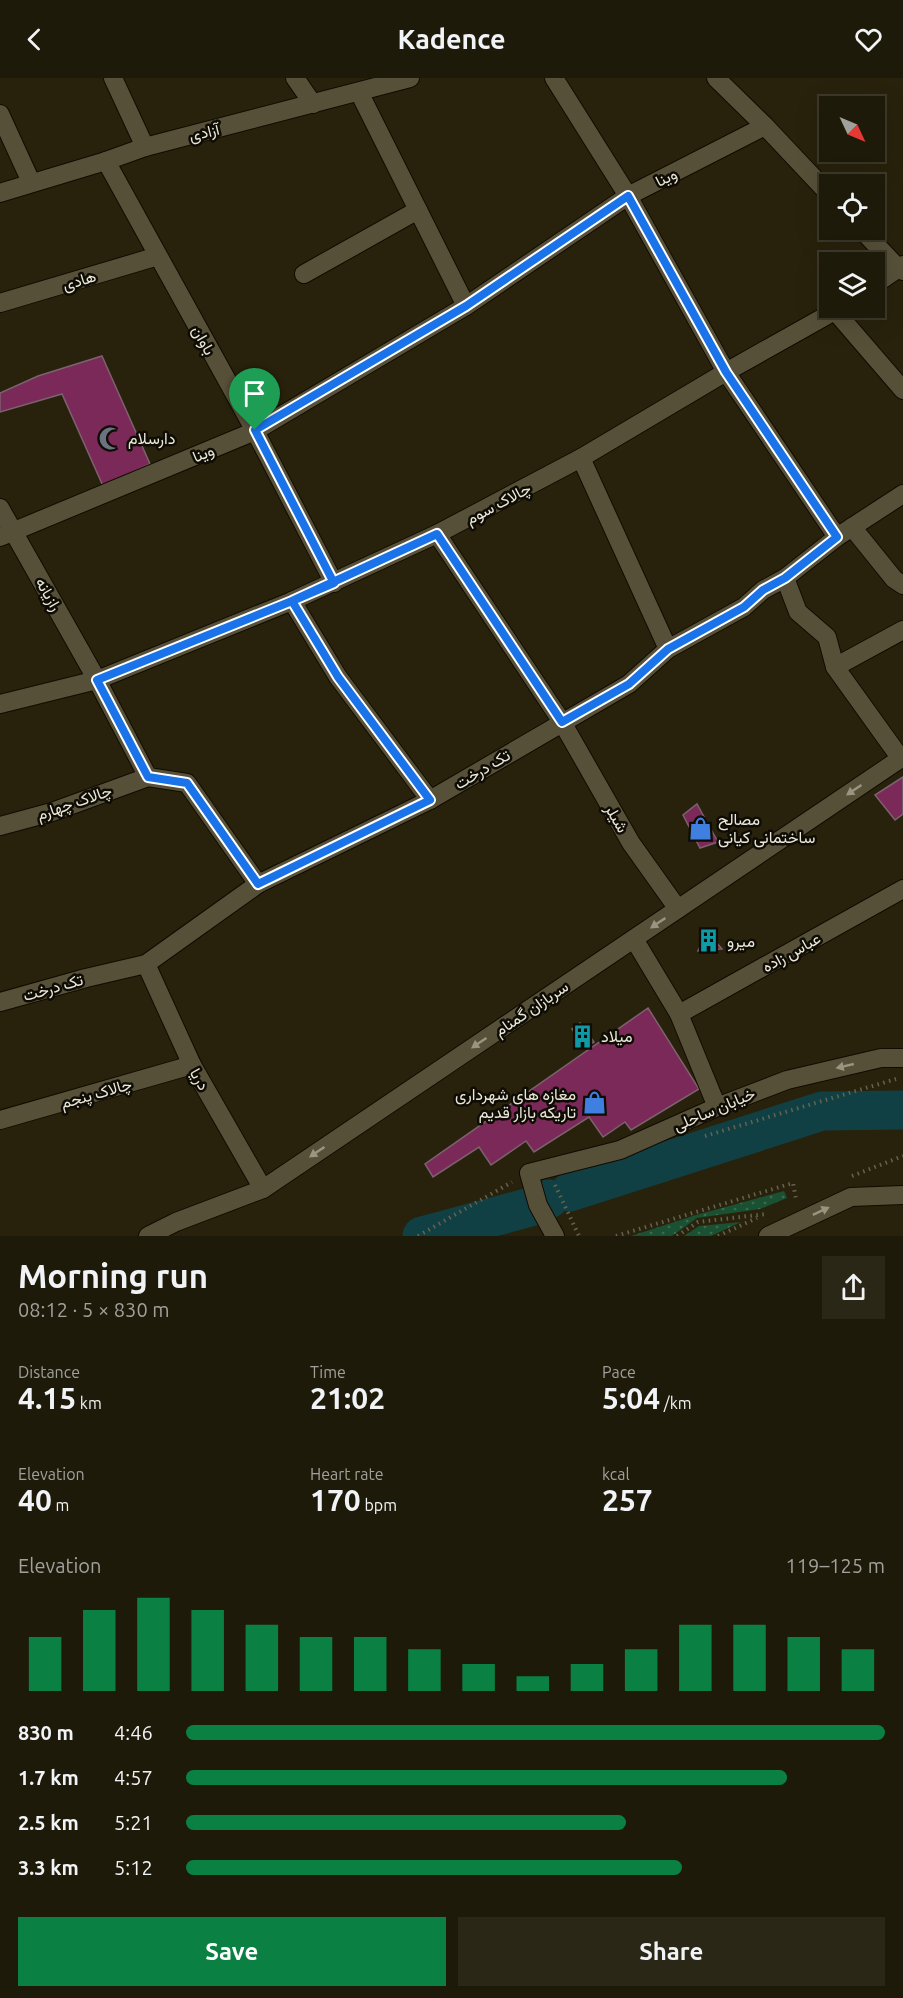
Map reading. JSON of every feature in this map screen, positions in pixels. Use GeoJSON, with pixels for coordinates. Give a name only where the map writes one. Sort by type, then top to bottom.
{"type":"FeatureCollection","features":[{"type":"Feature","properties":{"kind":"street"},"geometry":{"type":"LineString","coordinates":[[112,78],[145,147]]}},
{"type":"Feature","properties":{"kind":"street"},"geometry":{"type":"LineString","coordinates":[[295,78],[313,104]]}},
{"type":"Feature","properties":{"kind":"street","name":"آزادی"},"geometry":{"type":"LineString","coordinates":[[0,193],[145,147],[410,78]]}},
{"type":"Feature","properties":{"kind":"street"},"geometry":{"type":"LineString","coordinates":[[554,78],[628,196],[726,372],[837,537]]}},
{"type":"Feature","properties":{"kind":"street"},"geometry":{"type":"LineString","coordinates":[[716,78],[819,183]]}},
{"type":"Feature","properties":{"kind":"street"},"geometry":{"type":"LineString","coordinates":[[359,92],[466,306]]}},
{"type":"Feature","properties":{"kind":"street"},"geometry":{"type":"LineString","coordinates":[[0,114],[30,182]]}},
{"type":"Feature","properties":{"kind":"street","name":"وینا"},"geometry":{"type":"LineString","coordinates":[[7,534],[255,430],[466,306],[628,196],[765,126]]}},
{"type":"Feature","properties":{"kind":"street","name":"باوان"},"geometry":{"type":"LineString","coordinates":[[106,161],[255,430],[334,583]]}},
{"type":"Feature","properties":{"kind":"street"},"geometry":{"type":"LineString","coordinates":[[304,274],[418,210]]}},
{"type":"Feature","properties":{"kind":"street"},"geometry":{"type":"LineString","coordinates":[[873,240],[902,268],[885,278]]}},
{"type":"Feature","properties":{"kind":"street","name":"هادی"},"geometry":{"type":"LineString","coordinates":[[0,303],[158,256]]}},
{"type":"Feature","properties":{"kind":"street","name":"چالاک سوم"},"geometry":{"type":"LineString","coordinates":[[0,704],[97,680],[334,583],[437,534],[581,458],[822,318]]}},
{"type":"Feature","properties":{"kind":"street"},"geometry":{"type":"LineString","coordinates":[[845,318],[903,390]]}},
{"type":"Feature","properties":{"kind":"street"},"geometry":{"type":"LineString","coordinates":[[581,458],[668,649]]}},
{"type":"Feature","properties":{"kind":"street","name":"تک درخت"},"geometry":{"type":"LineString","coordinates":[[0,1002],[146,964],[258,884],[430,800],[629,684],[668,649],[744,607],[763,590],[785,578],[852,526],[903,494]]}},
{"type":"Feature","properties":{"kind":"street","name":"رازیانه"},"geometry":{"type":"LineString","coordinates":[[0,508],[7,534],[97,680],[148,777]]}},
{"type":"Feature","properties":{"kind":"street"},"geometry":{"type":"LineString","coordinates":[[852,526],[894,579],[903,585]]}},
{"type":"Feature","properties":{"kind":"street","name":"شیلر"},"geometry":{"type":"LineString","coordinates":[[437,534],[562,722],[631,843],[678,909]]}},
{"type":"Feature","properties":{"kind":"street"},"geometry":{"type":"LineString","coordinates":[[785,578],[798,612],[827,637],[835,666],[902,758]]}},
{"type":"Feature","properties":{"kind":"street"},"geometry":{"type":"LineString","coordinates":[[292,601],[338,677],[430,800]]}},
{"type":"Feature","properties":{"kind":"street"},"geometry":{"type":"LineString","coordinates":[[835,666],[903,630]]}},
{"type":"Feature","properties":{"kind":"street","name":"سربازان گمنام"},"geometry":{"type":"LineString","coordinates":[[148,1236],[176,1222],[263,1189],[902,758]]}},
{"type":"Feature","properties":{"kind":"street"},"geometry":{"type":"LineString","coordinates":[[148,777],[187,783],[258,884]]}},
{"type":"Feature","properties":{"kind":"street","name":"چالاک چهارم"},"geometry":{"type":"LineString","coordinates":[[0,826],[52,812],[148,777]]}},
{"type":"Feature","properties":{"kind":"street","name":"عباس زاده"},"geometry":{"type":"LineString","coordinates":[[679,1014],[903,890]]}},
{"type":"Feature","properties":{"kind":"street"},"geometry":{"type":"LineString","coordinates":[[634,939],[679,1014],[717,1107]]}},
{"type":"Feature","properties":{"kind":"street","name":"دریا"},"geometry":{"type":"LineString","coordinates":[[146,964],[192,1065],[263,1189]]}},
{"type":"Feature","properties":{"kind":"street","name":"خیابان ساحلی"},"geometry":{"type":"LineString","coordinates":[[529,1173],[620,1150],[717,1107],[787,1080],[881,1058],[903,1058]]}},
{"type":"Feature","properties":{"kind":"street","name":"چالاک پنجم"},"geometry":{"type":"LineString","coordinates":[[0,1120],[192,1065]]}},
{"type":"Feature","properties":{"kind":"street"},"geometry":{"type":"LineString","coordinates":[[529,1173],[538,1205],[555,1236]]}},
{"type":"Feature","properties":{"kind":"street"},"geometry":{"type":"LineString","coordinates":[[768,1236],[851,1197],[903,1195]]}},
{"type":"Feature","properties":{"kind":"path"},"geometry":{"type":"LineString","coordinates":[[699,1138],[901,1077]]}},
{"type":"Feature","properties":{"kind":"path"},"geometry":{"type":"LineString","coordinates":[[418,1236],[529,1173]]}},
{"type":"Feature","properties":{"kind":"path"},"geometry":{"type":"LineString","coordinates":[[553,1181],[579,1236]]}},
{"type":"Feature","properties":{"kind":"path"},"geometry":{"type":"LineString","coordinates":[[616,1236],[793,1183],[796,1199],[786,1204]]}},
{"type":"Feature","properties":{"kind":"path"},"geometry":{"type":"LineString","coordinates":[[718,1236],[776,1209]]}},
{"type":"Feature","properties":{"kind":"path"},"geometry":{"type":"LineString","coordinates":[[677,1236],[698,1222],[766,1214]]}},
{"type":"Feature","properties":{"kind":"green space"},"geometry":{"type":"Polygon","coordinates":[[[784,1191],[787,1198],[760,1209],[697,1218],[672,1236],[631,1236],[696,1215],[784,1191]]]}},
{"type":"Feature","properties":{"kind":"green space"},"geometry":{"type":"Polygon","coordinates":[[[741,1222],[711,1236],[684,1236],[699,1226],[741,1222]]]}},
{"type":"Feature","properties":{"kind":"building","name":"دارسلام"},"geometry":{"type":"Polygon","coordinates":[[[102,356],[150,464],[103,486],[62,394],[0,412],[0,393],[38,376],[102,356]]]}},
{"type":"Feature","properties":{"kind":"building"},"geometry":{"type":"Polygon","coordinates":[[[903,777],[903,814],[895,820],[875,795],[903,777]]]}},
{"type":"Feature","properties":{"kind":"building","name":"مصالح ساختمانی کیانی"},"geometry":{"type":"Polygon","coordinates":[[[697,804],[718,842],[700,848],[683,815],[697,804]]]}},
{"type":"Feature","properties":{"kind":"building","name":"میرو"},"geometry":{"type":"Polygon","coordinates":[[[707,932],[722,949],[698,951],[707,932]]]}},
{"type":"Feature","properties":{"kind":"building","name":"مغازه های شهرداری تاریکه بازار قدیم"},"geometry":{"type":"Polygon","coordinates":[[[648,1008],[699,1089],[631,1130],[625,1122],[603,1137],[589,1117],[534,1152],[526,1141],[491,1165],[479,1147],[433,1177],[425,1164],[648,1008]]]}},
{"type":"Feature","properties":{"kind":"building","name":"میلاد"},"geometry":{"type":"Polygon","coordinates":[[[580,1023],[594,1042],[584,1048],[572,1029],[580,1023]]]}},
{"type":"Feature","properties":{"kind":"waterway"},"geometry":{"type":"LineString","coordinates":[[570,1192],[822,1111],[903,1110]]}},
{"type":"Feature","properties":{"kind":"waterway"},"geometry":{"type":"LineString","coordinates":[[422,1236],[538,1205],[549,1199]]}},
{"type":"Feature","properties":{"kind":"place","name":"دارسلام"},"geometry":{"type":"Point","coordinates":[110,438]}},
{"type":"Feature","properties":{"kind":"place","name":"مصالح ساختمانی کیانی"},"geometry":{"type":"Point","coordinates":[700,828]}},
{"type":"Feature","properties":{"kind":"place","name":"میرو"},"geometry":{"type":"Point","coordinates":[709,941]}},
{"type":"Feature","properties":{"kind":"place","name":"میلاد"},"geometry":{"type":"Point","coordinates":[583,1036]}},
{"type":"Feature","properties":{"kind":"place","name":"مغازه های شهرداری تاریکه بازار قدیم"},"geometry":{"type":"Point","coordinates":[594,1103]}},
{"type":"Feature","properties":{"kind":"route"},"geometry":{"type":"LineString","coordinates":[[255,430],[334,583],[292,601],[338,677],[430,800],[258,884],[187,783],[148,777],[97,680],[334,583],[437,534],[562,722],[629,684],[668,649],[744,607],[763,590],[785,578],[837,537],[726,372],[628,196],[466,306],[255,430]]}}]}
